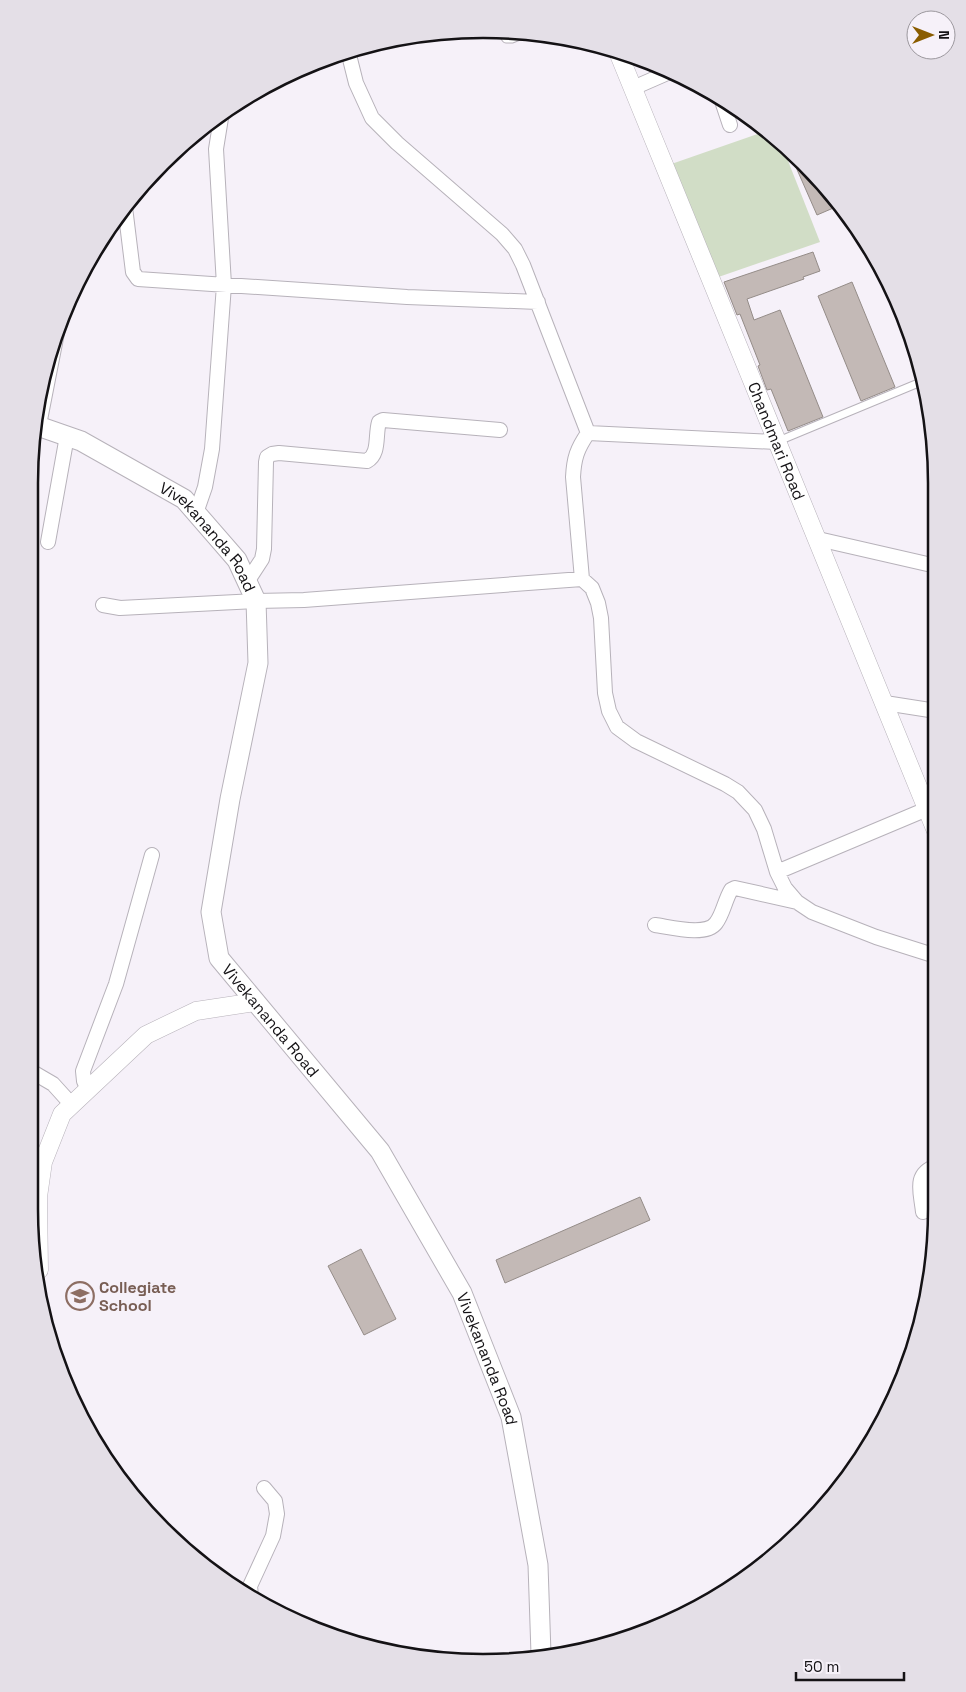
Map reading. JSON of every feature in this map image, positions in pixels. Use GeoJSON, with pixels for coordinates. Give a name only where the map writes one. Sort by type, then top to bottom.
{"type":"FeatureCollection","features":[{"type":"Feature","properties":{"kind":"main road","name":"Vivekananda Road"},"geometry":{"type":"LineString","coordinates":[[41,426],[82,442],[184,499],[237,560],[256,601],[258,663],[230,798],[211,912],[219,958],[380,1151],[462,1293],[511,1417],[538,1565],[541,1651]]}},
{"type":"Feature","properties":{"kind":"street"},"geometry":{"type":"LineString","coordinates":[[350,58],[356,83],[372,118],[397,143],[502,234],[515,249],[538,302],[588,433]]}},
{"type":"Feature","properties":{"kind":"street","name":"Chandmari Road"},"geometry":{"type":"LineString","coordinates":[[621,60],[927,809]]}},
{"type":"Feature","properties":{"kind":"street"},"geometry":{"type":"LineString","coordinates":[[633,88],[662,75]]}},
{"type":"Feature","properties":{"kind":"street"},"geometry":{"type":"LineString","coordinates":[[725,109],[730,125]]}},
{"type":"Feature","properties":{"kind":"street"},"geometry":{"type":"LineString","coordinates":[[196,513],[205,487],[212,449],[224,285],[216,149],[220,124]]}},
{"type":"Feature","properties":{"kind":"street"},"geometry":{"type":"LineString","coordinates":[[126,217],[133,272],[138,279],[407,297],[538,302]]}},
{"type":"Feature","properties":{"kind":"street"},"geometry":{"type":"LineString","coordinates":[[247,582],[262,559],[265,536],[267,457],[279,453],[366,460],[372,458],[375,452],[377,427],[379,422],[383,420],[500,430]]}},
{"type":"Feature","properties":{"kind":"street"},"geometry":{"type":"LineString","coordinates":[[588,433],[776,442]]}},
{"type":"Feature","properties":{"kind":"street"},"geometry":{"type":"LineString","coordinates":[[588,433],[580,444],[574,460],[573,477],[582,579],[592,588],[598,603],[601,618],[606,693],[609,711],[617,726],[636,741],[738,792],[755,810],[764,829],[777,872],[785,888],[797,902],[812,912],[876,937],[928,953]]}},
{"type":"Feature","properties":{"kind":"street"},"geometry":{"type":"LineString","coordinates":[[48,542],[67,436]]}},
{"type":"Feature","properties":{"kind":"street"},"geometry":{"type":"LineString","coordinates":[[818,539],[928,564]]}},
{"type":"Feature","properties":{"kind":"street"},"geometry":{"type":"LineString","coordinates":[[103,605],[120,608],[304,600],[582,579]]}},
{"type":"Feature","properties":{"kind":"street"},"geometry":{"type":"LineString","coordinates":[[885,703],[928,710]]}},
{"type":"Feature","properties":{"kind":"street"},"geometry":{"type":"LineString","coordinates":[[777,872],[927,809]]}},
{"type":"Feature","properties":{"kind":"street"},"geometry":{"type":"LineString","coordinates":[[88,1090],[84,1081],[83,1071],[116,984],[152,855]]}},
{"type":"Feature","properties":{"kind":"street"},"geometry":{"type":"LineString","coordinates":[[655,925],[700,931],[711,928],[717,922],[731,890],[735,888],[797,902]]}},
{"type":"Feature","properties":{"kind":"street"},"geometry":{"type":"LineString","coordinates":[[38,1156],[62,1114],[146,1035],[196,1011],[256,1002]]}},
{"type":"Feature","properties":{"kind":"street"},"geometry":{"type":"LineString","coordinates":[[38,1075],[53,1084],[72,1105]]}},
{"type":"Feature","properties":{"kind":"street"},"geometry":{"type":"LineString","coordinates":[[923,1212],[920,1180],[923,1172],[928,1170]]}},
{"type":"Feature","properties":{"kind":"street"},"geometry":{"type":"LineString","coordinates":[[250,1589],[273,1536],[277,1514],[275,1501],[264,1488]]}},
{"type":"Feature","properties":{"kind":"lane"},"geometry":{"type":"LineString","coordinates":[[776,442],[916,384]]}},
{"type":"Feature","properties":{"kind":"green space"},"geometry":{"type":"Polygon","coordinates":[[[759,134],[787,157],[820,242],[704,282],[657,169],[759,134]]]}},
{"type":"Feature","properties":{"kind":"building"},"geometry":{"type":"Polygon","coordinates":[[[795,165],[833,208],[817,215],[795,165]]]}},
{"type":"Feature","properties":{"kind":"building"},"geometry":{"type":"Polygon","coordinates":[[[813,252],[820,271],[803,277],[804,279],[747,299],[754,320],[780,310],[823,417],[788,431],[771,389],[767,390],[758,366],[760,365],[740,314],[737,315],[724,282],[813,252]]]}},
{"type":"Feature","properties":{"kind":"building"},"geometry":{"type":"Polygon","coordinates":[[[852,282],[895,387],[861,401],[818,296],[852,282]]]}},
{"type":"Feature","properties":{"kind":"building"},"geometry":{"type":"Polygon","coordinates":[[[640,1197],[650,1220],[505,1283],[496,1260],[640,1197]]]}},
{"type":"Feature","properties":{"kind":"building"},"geometry":{"type":"Polygon","coordinates":[[[361,1249],[396,1319],[364,1335],[328,1266],[361,1249]]]}},
{"type":"Feature","properties":{"kind":"place","name":"Collegiate School"},"geometry":{"type":"Point","coordinates":[80,1296]}}]}
